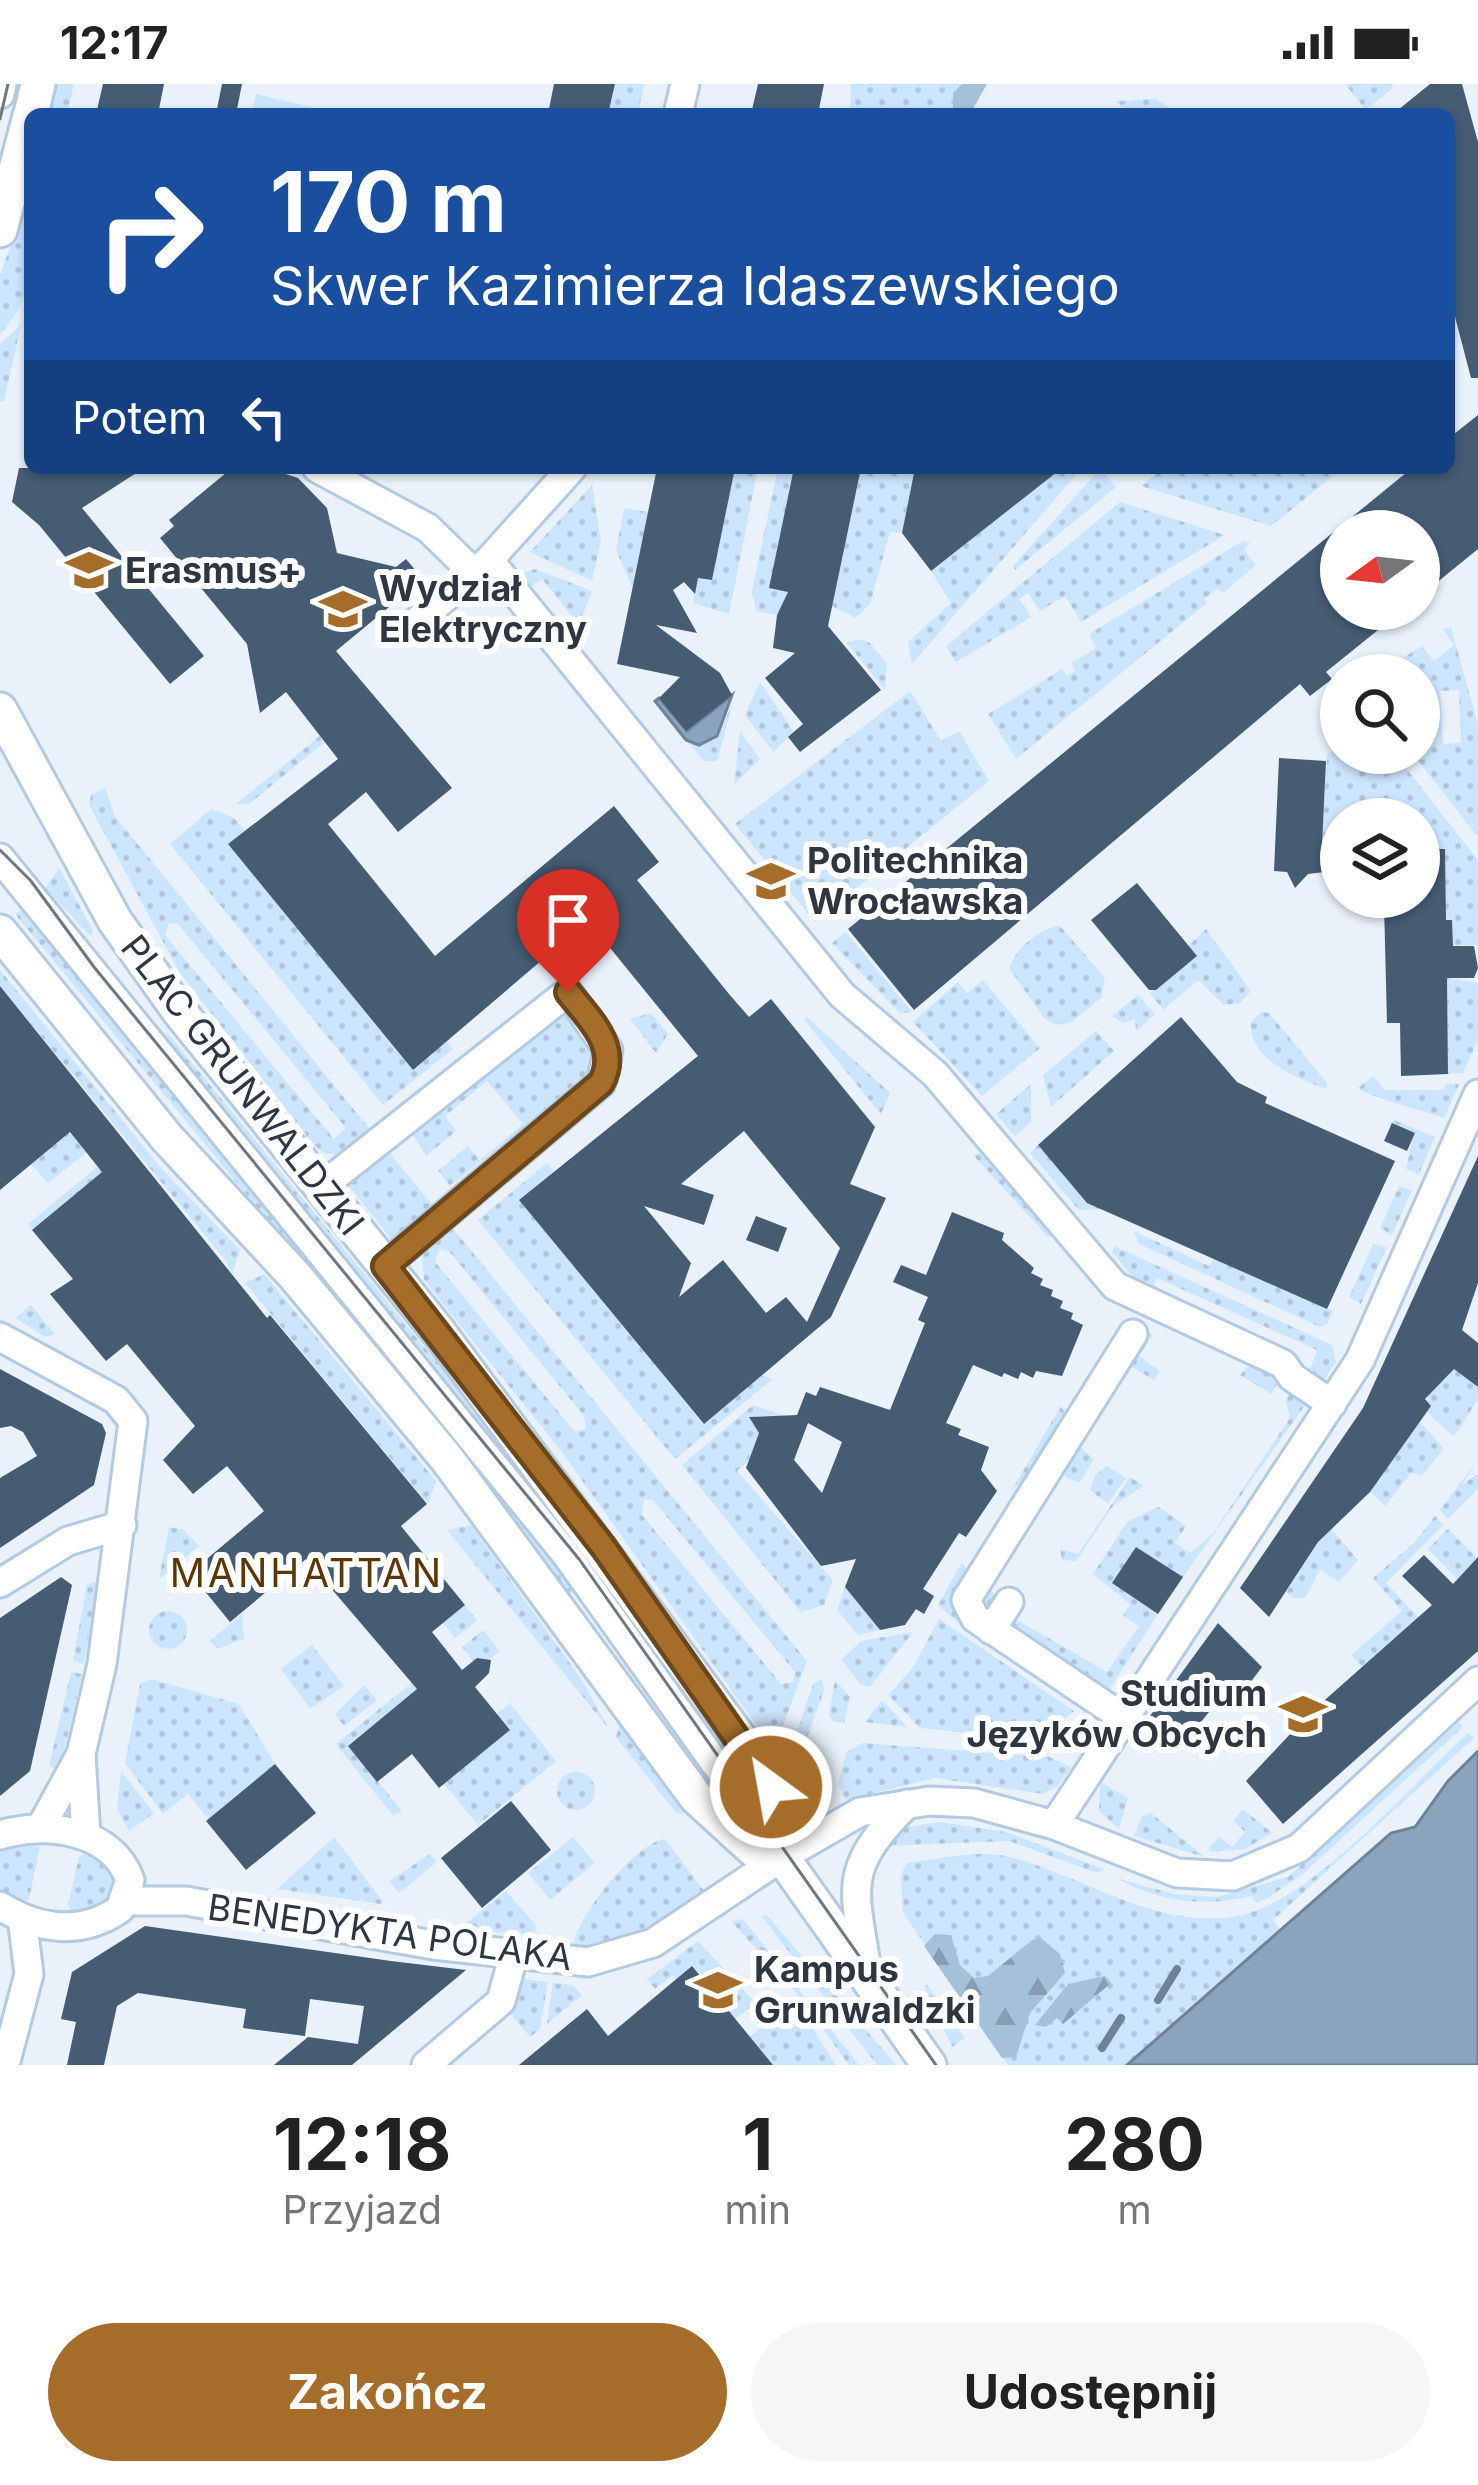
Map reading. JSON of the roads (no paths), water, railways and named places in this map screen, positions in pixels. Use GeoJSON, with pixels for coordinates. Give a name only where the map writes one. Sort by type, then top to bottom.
{"type":"FeatureCollection","features":[{"type":"Feature","properties":{"kind":"main road"},"geometry":{"type":"LineString","coordinates":[[0,230],[24,138]]}},
{"type":"Feature","properties":{"kind":"main road","name":"PLAC GRUNWALDZKI"},"geometry":{"type":"LineString","coordinates":[[0,710],[115,921],[230,1082],[385,1266],[604,1548],[758,1763],[785,1832],[782,1857]]}},
{"type":"Feature","properties":{"kind":"main road","name":"PLAC GRUNWALDZKI"},"geometry":{"type":"LineString","coordinates":[[0,932],[167,1138],[295,1276],[446,1459],[696,1797],[754,1850],[782,1857],[928,2065]]}},
{"type":"Feature","properties":{"kind":"street"},"geometry":{"type":"LineString","coordinates":[[0,94],[2,84]]}},
{"type":"Feature","properties":{"kind":"street"},"geometry":{"type":"LineString","coordinates":[[328,474],[428,528],[508,584],[842,995],[935,1074],[1115,1286],[1283,1364],[1292,1377],[1332,1404]]}},
{"type":"Feature","properties":{"kind":"street"},"geometry":{"type":"LineString","coordinates":[[407,630],[482,567],[567,474]]}},
{"type":"Feature","properties":{"kind":"street"},"geometry":{"type":"LineString","coordinates":[[0,858],[565,1553],[782,1857]]}},
{"type":"Feature","properties":{"kind":"street"},"geometry":{"type":"LineString","coordinates":[[320,1187],[568,992],[605,1041],[609,1063],[601,1083],[385,1266]]}},
{"type":"Feature","properties":{"kind":"street"},"geometry":{"type":"LineString","coordinates":[[1054,1825],[1368,1345],[1478,1094]]}},
{"type":"Feature","properties":{"kind":"street"},"geometry":{"type":"LineString","coordinates":[[1122,1717],[991,1630],[969,1612],[967,1594],[1133,1334]]}},
{"type":"Feature","properties":{"kind":"street"},"geometry":{"type":"LineString","coordinates":[[0,1337],[127,1410],[134,1436],[102,1664],[81,1754],[41,1827]]}},
{"type":"Feature","properties":{"kind":"street"},"geometry":{"type":"LineString","coordinates":[[0,1583],[68,1541],[122,1526]]}},
{"type":"Feature","properties":{"kind":"street"},"geometry":{"type":"LineString","coordinates":[[991,1630],[1009,1602]]}},
{"type":"Feature","properties":{"kind":"street","name":"BENEDYKTA POLAKA"},"geometry":{"type":"LineString","coordinates":[[128,1890],[165,1887],[186,1901],[514,1954],[605,1959],[653,1943],[782,1857],[860,1812],[908,1804],[974,1803],[1054,1825],[1177,1874],[1247,1873],[1299,1848],[1478,1682]]}},
{"type":"Feature","properties":{"kind":"street"},"geometry":{"type":"LineString","coordinates":[[81,1754],[86,1837]]}},
{"type":"Feature","properties":{"kind":"street"},"geometry":{"type":"LineString","coordinates":[[868,1979],[857,1873],[872,1840],[908,1804]]}},
{"type":"Feature","properties":{"kind":"street"},"geometry":{"type":"LineString","coordinates":[[0,1835],[41,1827],[86,1837],[119,1857],[128,1890],[99,1921],[67,1927],[11,1912]]}},
{"type":"Feature","properties":{"kind":"street"},"geometry":{"type":"LineString","coordinates":[[11,1912],[29,1974]]}},
{"type":"Feature","properties":{"kind":"street"},"geometry":{"type":"LineString","coordinates":[[5,2065],[29,1974],[67,1927]]}},
{"type":"Feature","properties":{"kind":"street"},"geometry":{"type":"LineString","coordinates":[[425,2065],[501,2001],[514,1954]]}},
{"type":"Feature","properties":{"kind":"waterway"},"geometry":{"type":"LineString","coordinates":[[1158,2000],[1177,1969]]}},
{"type":"Feature","properties":{"kind":"waterway"},"geometry":{"type":"LineString","coordinates":[[1102,2048],[1121,2018]]}},
{"type":"Feature","properties":{"kind":"tram line"},"geometry":{"type":"LineString","coordinates":[[0,119],[8,84]]}},
{"type":"Feature","properties":{"kind":"tram line"},"geometry":{"type":"LineString","coordinates":[[0,850],[31,881],[94,967],[579,1559],[936,2065]]}},
{"type":"Feature","properties":{"kind":"place","name":"Erasmus+"},"geometry":{"type":"Point","coordinates":[89,570]}},
{"type":"Feature","properties":{"kind":"place","name":"Wydział Elektryczny"},"geometry":{"type":"Point","coordinates":[343,609]}},
{"type":"Feature","properties":{"kind":"place","name":"Politechnika Wrocławska"},"geometry":{"type":"Point","coordinates":[771,881]}},
{"type":"Feature","properties":{"kind":"place","name":"Studium Języków Obcych"},"geometry":{"type":"Point","coordinates":[1303,1714]}},
{"type":"Feature","properties":{"kind":"place","name":"Kampus Grunwaldzki"},"geometry":{"type":"Point","coordinates":[718,1990]}},
{"type":"Feature","properties":{"kind":"district","name":"MANHATTAN"},"geometry":{"type":"Point","coordinates":[307,1572]}}]}
